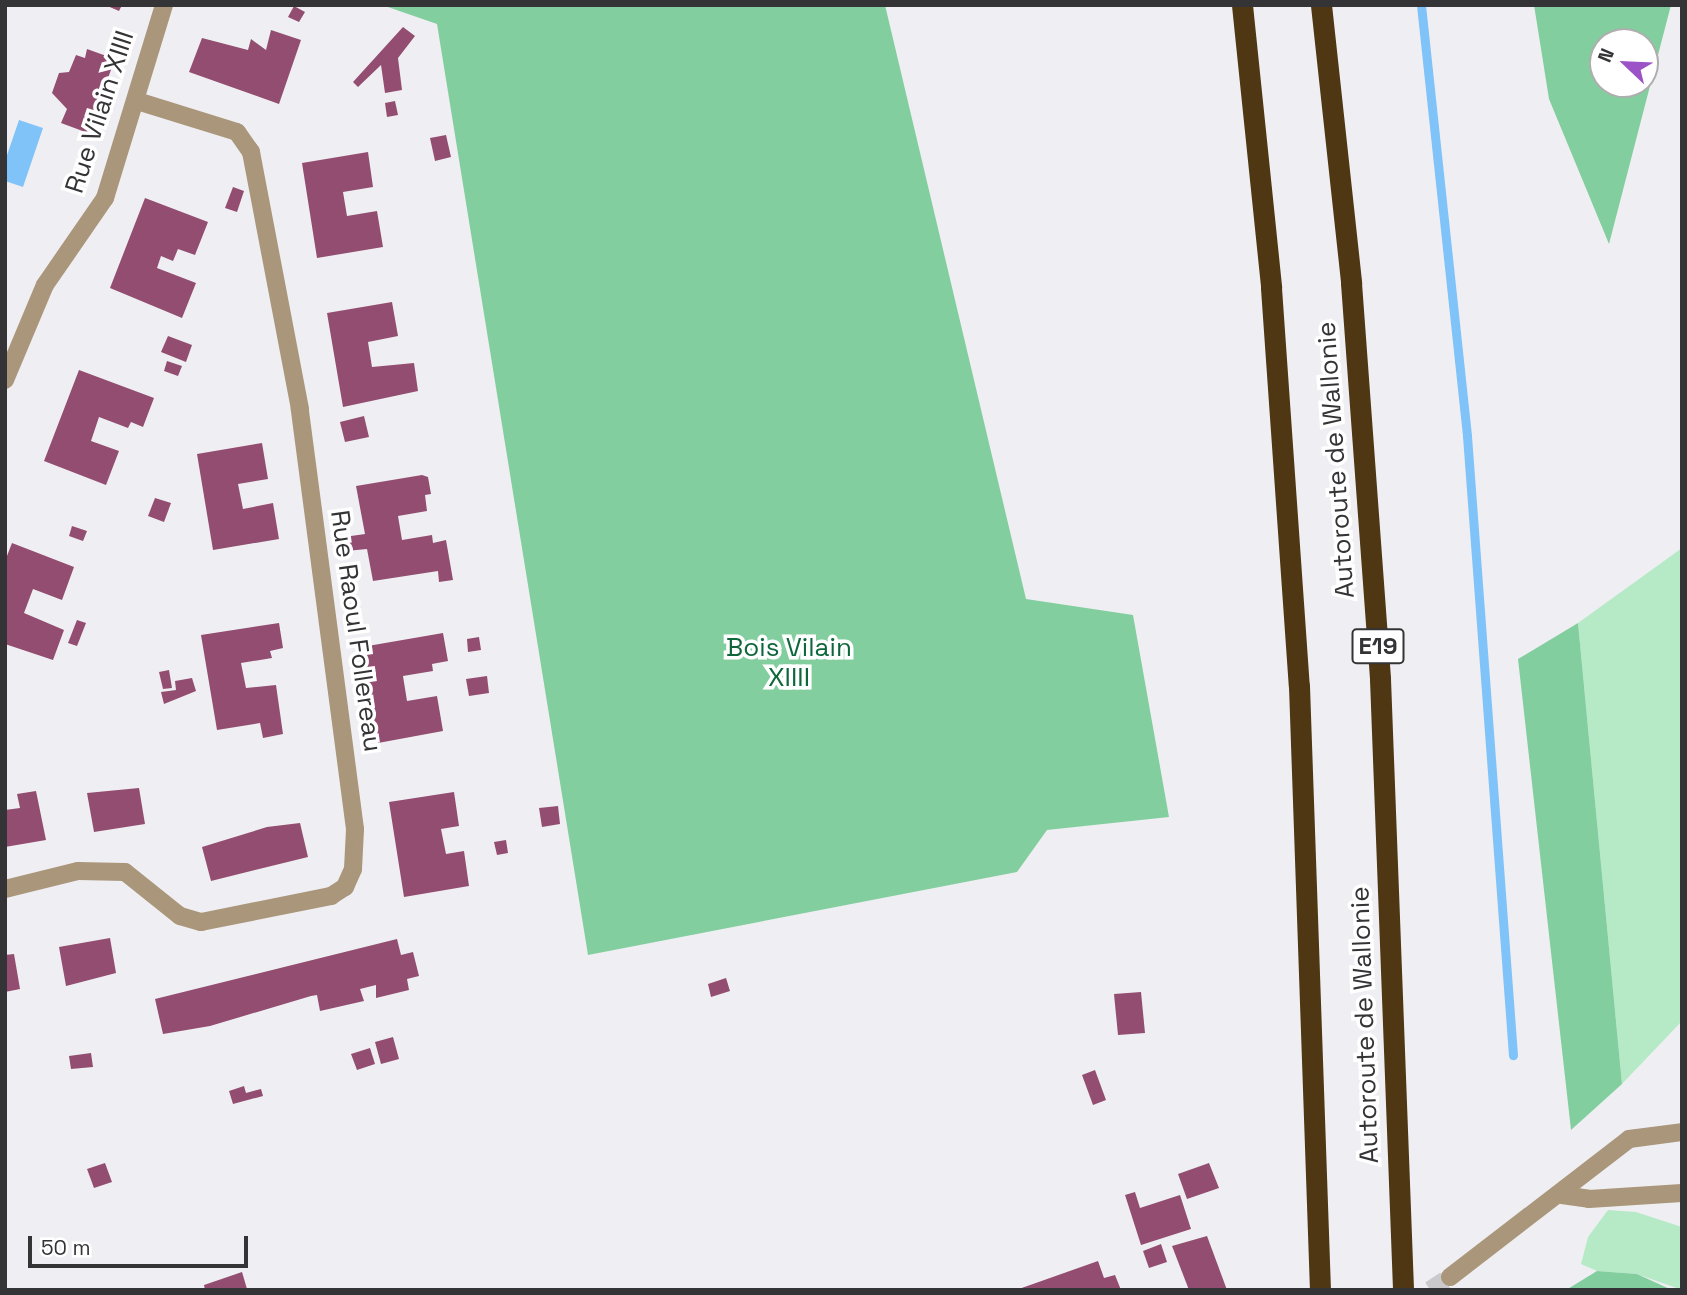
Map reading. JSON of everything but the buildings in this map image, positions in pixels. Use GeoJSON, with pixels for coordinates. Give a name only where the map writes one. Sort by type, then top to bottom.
{"type":"FeatureCollection","features":[{"type":"Feature","properties":{"kind":"highway","name":"Autoroute de Wallonie"},"geometry":{"type":"LineString","coordinates":[[1242,5],[1271,288],[1299,686],[1320,1290]]}},
{"type":"Feature","properties":{"kind":"highway","name":"Autoroute de Wallonie"},"geometry":{"type":"LineString","coordinates":[[1321,5],[1351,283],[1380,679],[1403,1290]]}},
{"type":"Feature","properties":{"kind":"street","name":"Rue Vilain XIIII"},"geometry":{"type":"LineString","coordinates":[[5,380],[45,285],[105,198],[164,5]]}},
{"type":"Feature","properties":{"kind":"street","name":"Rue Raoul Follereau"},"geometry":{"type":"LineString","coordinates":[[5,889],[78,871],[125,872],[180,916],[201,922],[331,896],[345,887],[355,859],[346,753],[300,409],[251,152],[237,132],[136,102]]}},
{"type":"Feature","properties":{"kind":"street"},"geometry":{"type":"LineString","coordinates":[[1450,1277],[1562,1195],[1578,1175],[1629,1139],[1682,1132]]}},
{"type":"Feature","properties":{"kind":"street"},"geometry":{"type":"LineString","coordinates":[[1562,1195],[1589,1199],[1682,1192]]}},
{"type":"Feature","properties":{"kind":"green space","name":"Bois Vilain XIIII"},"geometry":{"type":"Polygon","coordinates":[[[382,5],[885,5],[1026,599],[1133,615],[1169,817],[1047,830],[1017,872],[588,955],[437,24],[382,5]]]}},
{"type":"Feature","properties":{"kind":"green space"},"geometry":{"type":"Polygon","coordinates":[[[1534,5],[1671,5],[1659,51],[1659,28],[1589,28],[1589,98],[1647,98],[1609,244],[1549,99],[1534,5]]]}},
{"type":"Feature","properties":{"kind":"green space"},"geometry":{"type":"Polygon","coordinates":[[[1682,548],[1682,1021],[1622,1084],[1578,623],[1682,548]]]}},
{"type":"Feature","properties":{"kind":"green space"},"geometry":{"type":"Polygon","coordinates":[[[1578,623],[1622,1084],[1571,1130],[1518,659],[1578,623]]]}},
{"type":"Feature","properties":{"kind":"green space"},"geometry":{"type":"Polygon","coordinates":[[[1608,1210],[1636,1212],[1682,1227],[1682,1290],[1637,1274],[1597,1271],[1581,1264],[1588,1237],[1608,1210]]]}},
{"type":"Feature","properties":{"kind":"green space"},"geometry":{"type":"Polygon","coordinates":[[[1597,1271],[1637,1274],[1672,1290],[1566,1290],[1597,1271]]]}},
{"type":"Feature","properties":{"kind":"water"},"geometry":{"type":"Polygon","coordinates":[[[19,120],[43,128],[23,187],[5,181],[5,161],[19,120]]]}},
{"type":"Feature","properties":{"kind":"waterway"},"geometry":{"type":"LineString","coordinates":[[1421,5],[1467,436],[1513,1055]]}},
{"type":"Feature","properties":{"kind":"tunnel"},"geometry":{"type":"LineString","coordinates":[[1430,1290],[1450,1277]]}}]}
